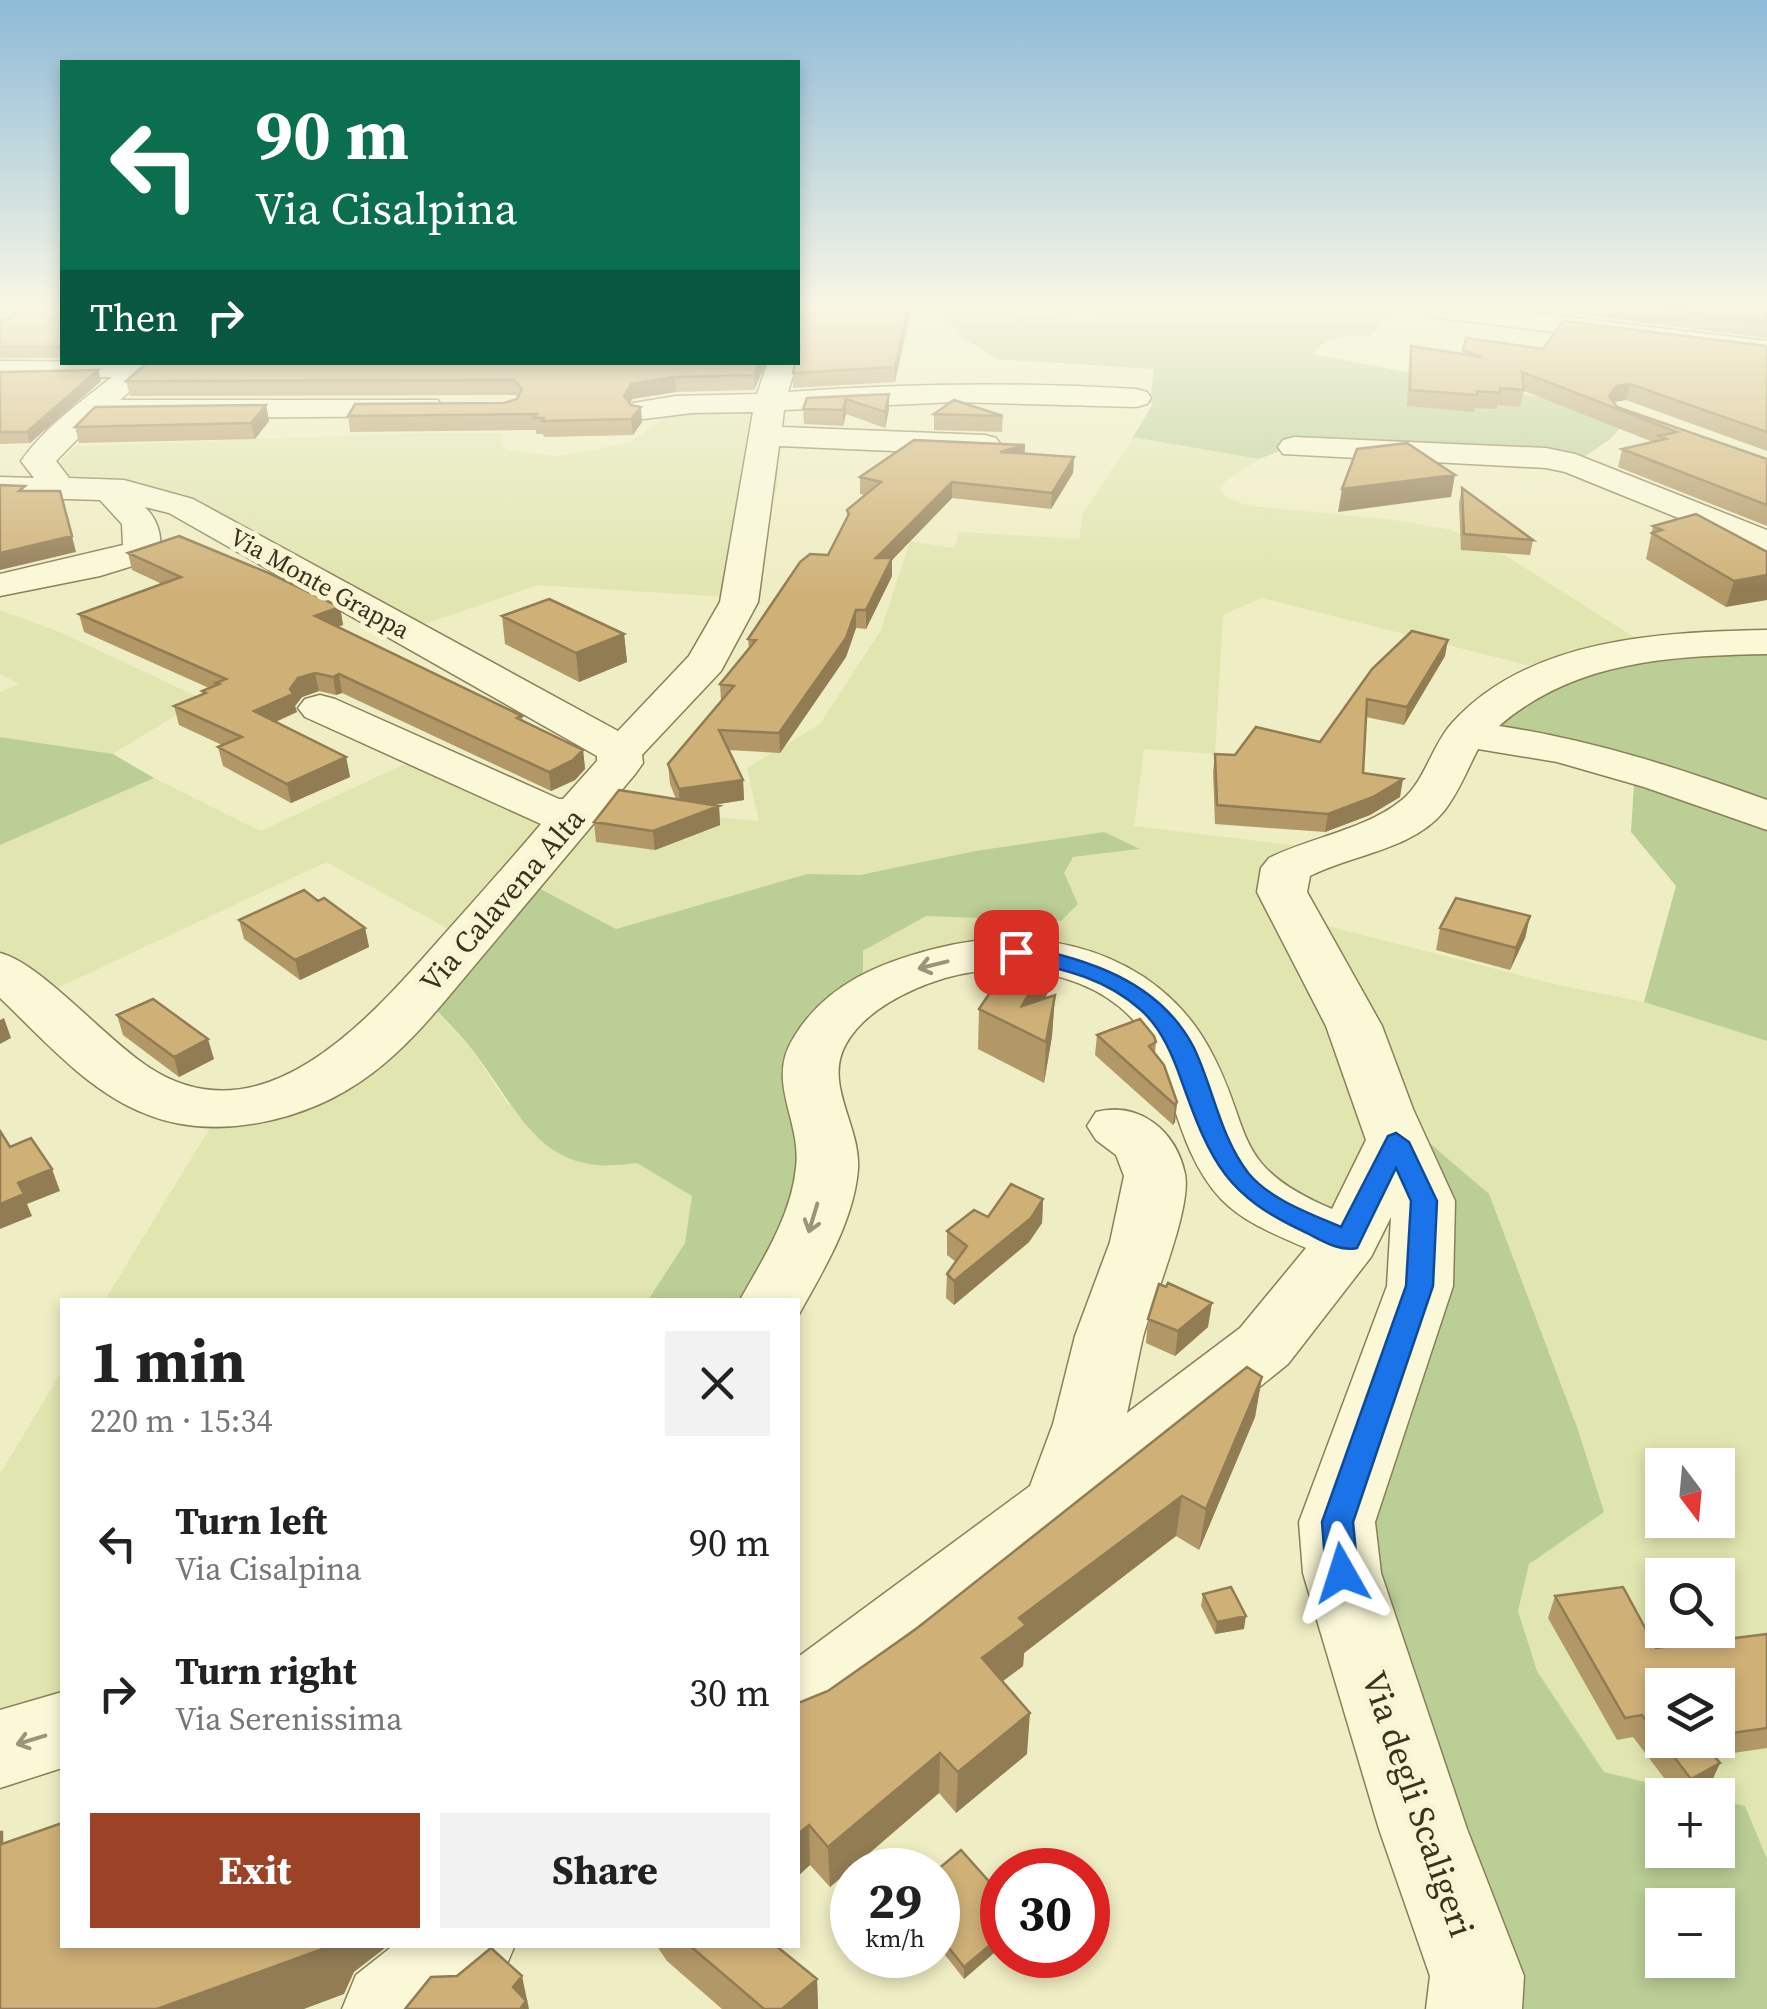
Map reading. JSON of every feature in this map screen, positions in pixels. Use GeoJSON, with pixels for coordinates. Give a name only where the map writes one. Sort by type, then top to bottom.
{"type":"FeatureCollection","features":[{"type":"Feature","properties":{"kind":"street"},"geometry":{"type":"LineString","coordinates":[[53,480],[38,461],[68,427],[97,403]]}},
{"type":"Feature","properties":{"kind":"street"},"geometry":{"type":"LineString","coordinates":[[328,418],[337,403]]}},
{"type":"Feature","properties":{"kind":"street"},"geometry":{"type":"LineString","coordinates":[[644,410],[680,403],[769,419],[1023,447]]}},
{"type":"Feature","properties":{"kind":"street","name":"Via Calavena Alta"},"geometry":{"type":"LineString","coordinates":[[0,969],[136,1087],[168,1103],[214,1108],[264,1101],[301,1089],[350,1062],[407,1010],[620,762],[619,750],[632,742],[706,662],[739,602],[773,403]]}},
{"type":"Feature","properties":{"kind":"street"},"geometry":{"type":"LineString","coordinates":[[769,419],[868,403]]}},
{"type":"Feature","properties":{"kind":"street"},"geometry":{"type":"LineString","coordinates":[[88,410],[328,418],[448,406]]}},
{"type":"Feature","properties":{"kind":"street"},"geometry":{"type":"LineString","coordinates":[[1294,447],[1546,458],[1575,464],[1767,543]]}},
{"type":"Feature","properties":{"kind":"street","name":"Via Monte Grappa"},"geometry":{"type":"LineString","coordinates":[[0,487],[124,490],[181,506],[619,750]]}},
{"type":"Feature","properties":{"kind":"street"},"geometry":{"type":"LineString","coordinates":[[0,585],[100,565],[142,551],[140,522],[108,489]]}},
{"type":"Feature","properties":{"kind":"street"},"geometry":{"type":"LineString","coordinates":[[1466,734],[1497,704],[1577,666],[1661,645],[1767,642]]}},
{"type":"Feature","properties":{"kind":"street"},"geometry":{"type":"LineString","coordinates":[[320,708],[549,812],[574,816]]}},
{"type":"Feature","properties":{"kind":"street"},"geometry":{"type":"LineString","coordinates":[[1466,734],[1562,750],[1660,777],[1767,816]]}},
{"type":"Feature","properties":{"kind":"street","name":"Via degli Scaligeri"},"geometry":{"type":"LineString","coordinates":[[1466,734],[1422,808],[1393,825],[1316,852],[1286,868],[1282,892],[1354,1026],[1396,1142],[1424,1201],[1420,1286],[1337,1522],[1342,1573],[1424,1829],[1477,1976],[1474,2009]]}},
{"type":"Feature","properties":{"kind":"street"},"geometry":{"type":"LineString","coordinates":[[775,1298],[806,1240],[824,1181],[827,1145],[806,1081],[814,1049],[861,996],[904,972],[963,958],[1016,952],[1064,960],[1094,972],[1150,1006],[1182,1048],[1216,1140],[1242,1182],[1282,1211],[1348,1241]]}},
{"type":"Feature","properties":{"kind":"street"},"geometry":{"type":"LineString","coordinates":[[1060,1505],[1089,1424],[1109,1336],[1142,1242],[1155,1176],[1142,1146],[1117,1126]]}},
{"type":"Feature","properties":{"kind":"street"},"geometry":{"type":"LineString","coordinates":[[800,1703],[884,1642],[1264,1346],[1348,1241],[1396,1142]]}},
{"type":"Feature","properties":{"kind":"street"},"geometry":{"type":"LineString","coordinates":[[0,1749],[60,1731]]}},
{"type":"Feature","properties":{"kind":"street"},"geometry":{"type":"LineString","coordinates":[[390,2009],[464,1948]]}},
{"type":"Feature","properties":{"kind":"green space"},"geometry":{"type":"Polygon","coordinates":[[[1150,403],[1569,403],[1633,415],[1609,440],[1572,465],[1290,447],[1259,459],[1133,437],[1153,404],[1150,403]]]}},
{"type":"Feature","properties":{"kind":"green space"},"geometry":{"type":"Polygon","coordinates":[[[778,407],[778,485],[745,598],[538,585],[422,625],[185,502],[61,484],[56,465],[76,446],[423,433],[503,433],[501,445],[507,449],[555,456],[629,443],[673,412],[778,407]]]}},
{"type":"Feature","properties":{"kind":"green space"},"geometry":{"type":"Polygon","coordinates":[[[1133,437],[1259,459],[1223,483],[1220,491],[1229,499],[1250,506],[1388,519],[1452,530],[1503,554],[1651,648],[1559,673],[1262,598],[1223,615],[1215,754],[1144,749],[1134,826],[1324,849],[1284,867],[1296,918],[1558,985],[1644,1002],[1767,1041],[1767,1859],[1745,1806],[1735,1804],[1735,1778],[1645,1778],[1645,1783],[1604,1773],[1537,1671],[1518,1611],[1529,1564],[1413,1130],[1347,1240],[1287,1213],[1155,1004],[1017,951],[863,995],[863,951],[926,916],[1061,921],[1064,873],[1073,857],[1138,850],[1104,832],[975,851],[860,875],[807,874],[616,929],[520,878],[469,940],[326,862],[34,999],[0,971],[0,845],[154,778],[261,831],[400,766],[428,758],[569,821],[669,813],[759,821],[747,768],[820,724],[881,630],[910,541],[953,548],[960,532],[1079,539],[1083,513],[1133,437]]]}},
{"type":"Feature","properties":{"kind":"green space"},"geometry":{"type":"Polygon","coordinates":[[[0,610],[62,633],[202,699],[113,754],[0,737],[0,692],[19,684],[0,674],[0,610]]]}},
{"type":"Feature","properties":{"kind":"green space"},"geometry":{"type":"Polygon","coordinates":[[[1767,641],[1767,1041],[1644,1002],[1676,886],[1631,832],[1635,769],[1462,735],[1559,673],[1767,641]]]}},
{"type":"Feature","properties":{"kind":"green space"},"geometry":{"type":"Polygon","coordinates":[[[0,737],[113,754],[154,778],[0,845],[0,737]]]}},
{"type":"Feature","properties":{"kind":"green space"},"geometry":{"type":"Polygon","coordinates":[[[1104,832],[1140,849],[1073,857],[1064,873],[1078,904],[1061,921],[926,916],[863,951],[863,995],[817,1048],[827,1144],[772,1298],[649,1298],[685,1243],[692,1196],[637,1163],[604,1165],[556,1152],[538,1138],[468,1045],[422,995],[520,878],[616,929],[807,874],[860,875],[975,851],[1104,832]]]}},
{"type":"Feature","properties":{"kind":"green space"},"geometry":{"type":"Polygon","coordinates":[[[421,995],[473,1051],[507,1103],[610,1167],[637,1163],[693,1196],[685,1243],[649,1298],[106,1298],[222,1108],[282,1095],[421,995]]]}},
{"type":"Feature","properties":{"kind":"green space"},"geometry":{"type":"Polygon","coordinates":[[[1413,1129],[1489,1194],[1577,1427],[1604,1512],[1529,1564],[1518,1611],[1537,1671],[1604,1772],[1645,1782],[1645,1868],[1735,1868],[1735,1804],[1745,1806],[1767,1859],[1767,2009],[1479,2009],[1348,1580],[1413,1129]]]}},
{"type":"Feature","properties":{"kind":"green space"},"geometry":{"type":"Polygon","coordinates":[[[60,1374],[60,1736],[0,1754],[0,1474],[60,1374]]]}},
{"type":"Feature","properties":{"kind":"building"},"geometry":{"type":"Polygon","coordinates":[[[0,403],[60,403],[27,432],[0,432],[0,403]]]}},
{"type":"Feature","properties":{"kind":"building"},"geometry":{"type":"Polygon","coordinates":[[[629,403],[641,407],[631,419],[542,421],[544,418],[534,418],[537,414],[348,416],[355,404],[629,403]]]}},
{"type":"Feature","properties":{"kind":"building"},"geometry":{"type":"Polygon","coordinates":[[[805,403],[845,403],[843,410],[803,409],[805,403]]]}},
{"type":"Feature","properties":{"kind":"building"},"geometry":{"type":"Polygon","coordinates":[[[857,403],[887,403],[885,412],[857,403]]]}},
{"type":"Feature","properties":{"kind":"building"},"geometry":{"type":"Polygon","coordinates":[[[950,403],[962,403],[1003,416],[934,414],[950,403]]]}},
{"type":"Feature","properties":{"kind":"building"},"geometry":{"type":"Polygon","coordinates":[[[1601,403],[1614,403],[1767,459],[1767,505],[1622,449],[1666,439],[1659,436],[1677,432],[1601,403]]]}},
{"type":"Feature","properties":{"kind":"building"},"geometry":{"type":"Polygon","coordinates":[[[1684,403],[1767,403],[1767,432],[1684,403]]]}},
{"type":"Feature","properties":{"kind":"building"},"geometry":{"type":"Polygon","coordinates":[[[266,405],[251,423],[75,427],[95,407],[266,405]]]}},
{"type":"Feature","properties":{"kind":"building"},"geometry":{"type":"Polygon","coordinates":[[[914,440],[1025,445],[1000,452],[1074,457],[1052,493],[952,482],[876,558],[892,558],[866,610],[856,610],[846,638],[779,733],[719,730],[743,780],[679,789],[668,764],[734,686],[720,684],[756,640],[748,639],[800,562],[810,554],[828,555],[849,514],[847,510],[881,482],[860,477],[914,440]]]}},
{"type":"Feature","properties":{"kind":"building"},"geometry":{"type":"Polygon","coordinates":[[[1407,443],[1455,475],[1342,489],[1357,449],[1407,443]]]}},
{"type":"Feature","properties":{"kind":"building"},"geometry":{"type":"Polygon","coordinates":[[[0,485],[25,486],[19,491],[60,491],[72,536],[0,553],[0,485]]]}},
{"type":"Feature","properties":{"kind":"building"},"geometry":{"type":"Polygon","coordinates":[[[1462,488],[1533,540],[1464,534],[1462,488]]]}},
{"type":"Feature","properties":{"kind":"building"},"geometry":{"type":"Polygon","coordinates":[[[1696,514],[1767,552],[1767,575],[1734,581],[1652,533],[1662,530],[1653,526],[1696,514]]]}},
{"type":"Feature","properties":{"kind":"building"},"geometry":{"type":"Polygon","coordinates":[[[179,536],[340,607],[315,616],[522,716],[517,718],[583,750],[549,772],[339,674],[333,677],[315,673],[298,678],[290,689],[293,694],[254,711],[346,757],[287,784],[218,747],[242,737],[174,706],[206,693],[202,691],[226,679],[79,614],[181,577],[128,553],[179,536]]]}},
{"type":"Feature","properties":{"kind":"building"},"geometry":{"type":"Polygon","coordinates":[[[549,599],[624,634],[576,653],[502,616],[549,599]]]}},
{"type":"Feature","properties":{"kind":"building"},"geometry":{"type":"Polygon","coordinates":[[[1412,631],[1448,640],[1407,707],[1367,699],[1363,773],[1403,779],[1373,797],[1328,814],[1217,805],[1215,754],[1235,755],[1256,727],[1320,742],[1372,669],[1412,631]]]}},
{"type":"Feature","properties":{"kind":"building"},"geometry":{"type":"Polygon","coordinates":[[[619,790],[719,806],[653,831],[594,822],[619,790]]]}},
{"type":"Feature","properties":{"kind":"building"},"geometry":{"type":"Polygon","coordinates":[[[304,890],[318,901],[324,898],[365,928],[295,960],[239,920],[304,890]]]}},
{"type":"Feature","properties":{"kind":"building"},"geometry":{"type":"Polygon","coordinates":[[[1456,898],[1530,916],[1516,948],[1440,928],[1456,898]]]}},
{"type":"Feature","properties":{"kind":"building"},"geometry":{"type":"Polygon","coordinates":[[[1028,936],[1057,942],[1022,1006],[1055,995],[1046,1042],[979,1009],[1028,936]]]}},
{"type":"Feature","properties":{"kind":"building"},"geometry":{"type":"Polygon","coordinates":[[[153,999],[208,1039],[174,1057],[117,1015],[153,999]]]}},
{"type":"Feature","properties":{"kind":"building"},"geometry":{"type":"Polygon","coordinates":[[[1140,1019],[1154,1036],[1156,1042],[1149,1046],[1164,1065],[1175,1105],[1097,1035],[1140,1019]]]}},
{"type":"Feature","properties":{"kind":"building"},"geometry":{"type":"Polygon","coordinates":[[[0,1131],[10,1147],[31,1138],[52,1169],[18,1183],[24,1194],[0,1204],[0,1131]]]}},
{"type":"Feature","properties":{"kind":"building"},"geometry":{"type":"Polygon","coordinates":[[[1011,1184],[1043,1199],[1031,1218],[954,1281],[947,1274],[967,1246],[947,1231],[974,1210],[988,1217],[1011,1184]]]}},
{"type":"Feature","properties":{"kind":"building"},"geometry":{"type":"Polygon","coordinates":[[[1168,1283],[1212,1303],[1178,1331],[1148,1319],[1159,1284],[1166,1287],[1168,1283]]]}},
{"type":"Feature","properties":{"kind":"building"},"geometry":{"type":"Polygon","coordinates":[[[1247,1367],[1262,1377],[1206,1509],[1182,1496],[1019,1618],[1026,1625],[982,1658],[1030,1713],[958,1772],[940,1753],[828,1847],[809,1825],[800,1832],[800,1702],[828,1691],[916,1629],[1247,1367]]]}},
{"type":"Feature","properties":{"kind":"building"},"geometry":{"type":"Polygon","coordinates":[[[1231,1587],[1246,1616],[1217,1622],[1203,1594],[1231,1587]]]}},
{"type":"Feature","properties":{"kind":"building"},"geometry":{"type":"Polygon","coordinates":[[[1623,1587],[1645,1628],[1645,1648],[1735,1648],[1735,1638],[1767,1634],[1767,1728],[1735,1733],[1735,1668],[1645,1668],[1645,1719],[1642,1715],[1625,1718],[1555,1596],[1623,1587]]]}},
{"type":"Feature","properties":{"kind":"building"},"geometry":{"type":"Polygon","coordinates":[[[1675,1758],[1716,1758],[1720,1763],[1693,1778],[1675,1758]]]}},
{"type":"Feature","properties":{"kind":"building"},"geometry":{"type":"Polygon","coordinates":[[[60,1824],[60,1948],[325,1948],[157,2009],[0,2009],[0,1832],[2,1844],[60,1824]]]}},
{"type":"Feature","properties":{"kind":"building"},"geometry":{"type":"Polygon","coordinates":[[[960,1851],[980,1871],[980,1954],[964,1967],[960,1962],[960,1851]]]}},
{"type":"Feature","properties":{"kind":"building"},"geometry":{"type":"Polygon","coordinates":[[[491,1948],[522,1976],[513,1987],[526,2001],[520,2009],[405,2009],[431,1977],[457,1976],[491,1948]]]}},
{"type":"Feature","properties":{"kind":"building"},"geometry":{"type":"Polygon","coordinates":[[[693,1948],[779,1948],[817,1979],[782,2009],[764,2009],[693,1948]]]}},
{"type":"Feature","properties":{"kind":"route"},"geometry":{"type":"LineString","coordinates":[[1016,952],[1064,960],[1108,978],[1150,1006],[1182,1048],[1216,1140],[1242,1182],[1282,1211],[1348,1241],[1396,1142],[1424,1201],[1420,1286],[1337,1522],[1342,1573]]}}]}
